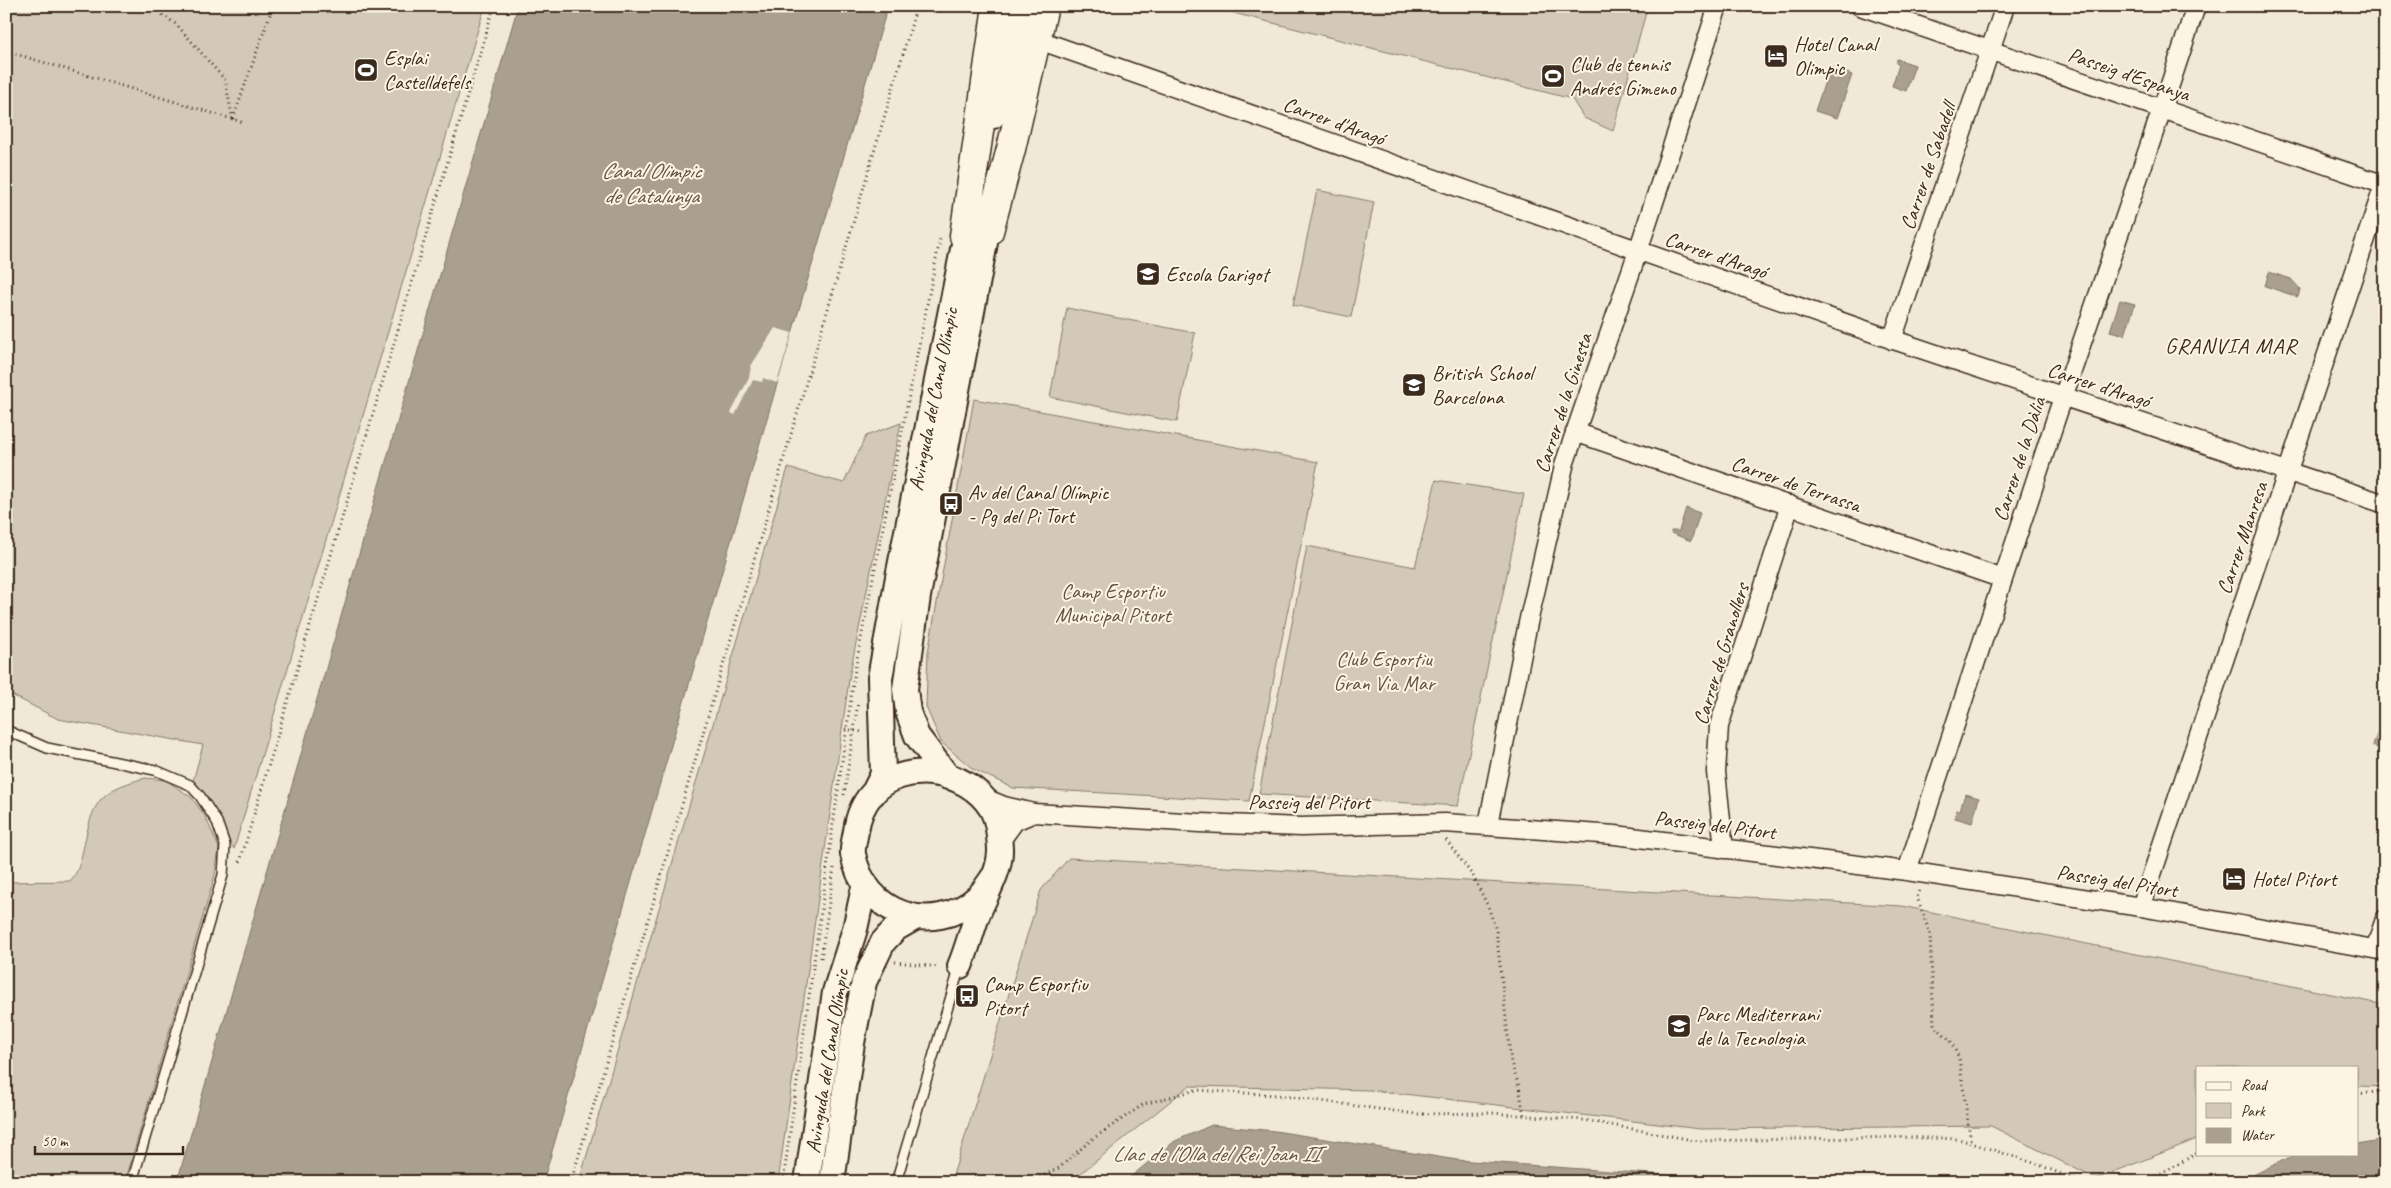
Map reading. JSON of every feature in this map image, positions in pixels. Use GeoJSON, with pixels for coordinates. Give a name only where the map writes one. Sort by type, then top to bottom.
{"type":"FeatureCollection","features":[{"type":"Feature","properties":{"kind":"highway"},"geometry":{"type":"LineString","coordinates":[[976,234],[997,6]]}},
{"type":"Feature","properties":{"kind":"highway"},"geometry":{"type":"LineString","coordinates":[[976,234],[1012,149],[1044,6]]}},
{"type":"Feature","properties":{"kind":"street","name":"Avinguda del Canal Olímpic"},"geometry":{"type":"LineString","coordinates":[[948,777],[917,736],[908,712],[904,689],[976,234],[1018,6]]}},
{"type":"Feature","properties":{"kind":"street","name":"Avinguda del Canal Olímpic"},"geometry":{"type":"LineString","coordinates":[[872,794],[883,774],[880,678],[976,234],[1000,150],[1030,6]]}},
{"type":"Feature","properties":{"kind":"street","name":"Carrer de la Ginesta"},"geometry":{"type":"LineString","coordinates":[[1488,825],[1528,623],[1565,462],[1638,252],[1718,6]]}},
{"type":"Feature","properties":{"kind":"street","name":"Passeig d'Espanya"},"geometry":{"type":"LineString","coordinates":[[1860,6],[2384,184]]}},
{"type":"Feature","properties":{"kind":"street","name":"Carrer de Sabadell"},"geometry":{"type":"LineString","coordinates":[[1892,340],[2005,6]]}},
{"type":"Feature","properties":{"kind":"street","name":"Carrer de la Dàlia"},"geometry":{"type":"LineString","coordinates":[[1907,870],[2063,397],[2196,6]]}},
{"type":"Feature","properties":{"kind":"street","name":"Carrer d'Aragó"},"geometry":{"type":"LineString","coordinates":[[1036,39],[1892,340],[2385,504]]}},
{"type":"Feature","properties":{"kind":"street","name":"Carrer Manresa"},"geometry":{"type":"LineString","coordinates":[[2141,907],[2384,184]]}},
{"type":"Feature","properties":{"kind":"street","name":"Carrer de Terrassa"},"geometry":{"type":"LineString","coordinates":[[1575,432],[2004,579]]}},
{"type":"Feature","properties":{"kind":"street","name":"Carrer de Granollers"},"geometry":{"type":"LineString","coordinates":[[1724,849],[1716,772],[1719,726],[1790,505]]}},
{"type":"Feature","properties":{"kind":"street"},"geometry":{"type":"LineString","coordinates":[[953,967],[994,876],[1000,851],[998,827],[991,808],[982,797],[966,785],[948,777],[927,772],[908,773],[893,778],[872,794],[858,816],[853,852],[860,877],[880,902],[907,916],[947,915],[964,908],[980,896],[994,876]]}},
{"type":"Feature","properties":{"kind":"street","name":"Passeig del Pitort"},"geometry":{"type":"LineString","coordinates":[[982,797],[1004,806],[1034,813],[1300,827],[1445,823],[1615,835],[1907,870],[2141,907],[2380,950]]}},
{"type":"Feature","properties":{"kind":"street"},"geometry":{"type":"LineString","coordinates":[[999,843],[1015,822],[1034,813]]}},
{"type":"Feature","properties":{"kind":"street","name":"Avinguda del Canal Olímpic"},"geometry":{"type":"LineString","coordinates":[[807,1182],[835,992],[855,929],[865,883]]}},
{"type":"Feature","properties":{"kind":"street","name":"Avinguda del Canal Olímpic"},"geometry":{"type":"LineString","coordinates":[[832,1182],[852,1043],[864,982],[883,942],[896,929],[926,917]]}},
{"type":"Feature","properties":{"kind":"street"},"geometry":{"type":"LineString","coordinates":[[926,917],[948,923],[956,932],[953,967]]}},
{"type":"Feature","properties":{"kind":"street"},"geometry":{"type":"LineString","coordinates":[[2380,950],[2385,919]]}},
{"type":"Feature","properties":{"kind":"lane"},"geometry":{"type":"LineString","coordinates":[[6,730],[48,748],[155,770],[190,785],[200,796],[217,822],[225,845],[223,875],[132,1182]]}},
{"type":"Feature","properties":{"kind":"lane"},"geometry":{"type":"LineString","coordinates":[[896,1182],[953,967]]}},
{"type":"Feature","properties":{"kind":"path"},"geometry":{"type":"LineString","coordinates":[[150,6],[177,25],[225,80],[233,120]]}},
{"type":"Feature","properties":{"kind":"path"},"geometry":{"type":"LineString","coordinates":[[233,120],[272,6]]}},
{"type":"Feature","properties":{"kind":"path"},"geometry":{"type":"LineString","coordinates":[[239,866],[494,6]]}},
{"type":"Feature","properties":{"kind":"path"},"geometry":{"type":"LineString","coordinates":[[571,1182],[917,6]]}},
{"type":"Feature","properties":{"kind":"path"},"geometry":{"type":"LineString","coordinates":[[6,51],[242,122]]}},
{"type":"Feature","properties":{"kind":"path"},"geometry":{"type":"LineString","coordinates":[[1444,837],[1473,876],[1488,906],[1496,930],[1510,1063],[1519,1086],[1524,1116]]}},
{"type":"Feature","properties":{"kind":"path"},"geometry":{"type":"LineString","coordinates":[[1927,874],[1926,883],[1920,889],[1917,897],[1930,934],[1934,1025],[1950,1040],[1959,1058],[1971,1143]]}},
{"type":"Feature","properties":{"kind":"path"},"geometry":{"type":"LineString","coordinates":[[891,962],[953,967]]}},
{"type":"Feature","properties":{"kind":"path"},"geometry":{"type":"LineString","coordinates":[[1031,1182],[1059,1168],[1091,1140],[1144,1104],[1196,1090],[1277,1095],[1415,1114],[1492,1113],[1584,1120],[1698,1141],[1904,1137],[1959,1139],[2037,1164],[2081,1182]]}},
{"type":"Feature","properties":{"kind":"path"},"geometry":{"type":"LineString","coordinates":[[2358,1094],[2385,1091]]}},
{"type":"Feature","properties":{"kind":"path"},"geometry":{"type":"LineString","coordinates":[[2148,1182],[2196,1154]]}},
{"type":"Feature","properties":{"kind":"green space"},"geometry":{"type":"Polygon","coordinates":[[[6,6],[485,6],[234,849],[193,781],[203,745],[58,719],[6,692],[6,6]]]}},
{"type":"Feature","properties":{"kind":"green space","name":"Club de tennis Andrés Gimeno"},"geometry":{"type":"Polygon","coordinates":[[[1206,6],[1647,6],[1647,9],[1613,131],[1584,118],[1572,99],[1206,6]]]}},
{"type":"Feature","properties":{"kind":"green space"},"geometry":{"type":"Polygon","coordinates":[[[1317,190],[1374,202],[1351,317],[1293,305],[1317,190]]]}},
{"type":"Feature","properties":{"kind":"green space"},"geometry":{"type":"Polygon","coordinates":[[[1067,308],[1195,333],[1177,422],[1050,397],[1067,308]]]}},
{"type":"Feature","properties":{"kind":"green space","name":"Camp Esportiu Municipal Pitort"},"geometry":{"type":"Polygon","coordinates":[[[974,399],[1318,462],[1249,801],[1013,788],[973,769],[941,742],[926,707],[928,652],[974,399]]]}},
{"type":"Feature","properties":{"kind":"green space"},"geometry":{"type":"Polygon","coordinates":[[[901,423],[850,673],[778,1182],[579,1182],[788,468],[844,483],[866,436],[901,423]]]}},
{"type":"Feature","properties":{"kind":"green space","name":"Club Esportiu Gran Via Mar"},"geometry":{"type":"Polygon","coordinates":[[[1436,480],[1524,494],[1458,806],[1259,794],[1307,546],[1415,567],[1436,480]]]}},
{"type":"Feature","properties":{"kind":"green space"},"geometry":{"type":"Polygon","coordinates":[[[145,778],[166,780],[191,797],[205,816],[219,848],[215,875],[125,1182],[6,1182],[6,882],[70,881],[79,866],[90,821],[99,801],[116,788],[145,778]]]}},
{"type":"Feature","properties":{"kind":"green space","name":"Parc Mediterrani de la Tecnologia"},"geometry":{"type":"Polygon","coordinates":[[[1069,858],[1902,906],[2385,1005],[2385,1087],[2358,1086],[2358,1066],[2196,1066],[2196,1139],[2096,1179],[1991,1126],[1700,1129],[1370,1090],[1189,1086],[1070,1182],[951,1182],[1041,890],[1069,858]]]}},
{"type":"Feature","properties":{"kind":"water","name":"Canal Olimpic de Catalunya"},"geometry":{"type":"Polygon","coordinates":[[[518,6],[888,6],[543,1182],[177,1182],[518,6]]]}},
{"type":"Feature","properties":{"kind":"water"},"geometry":{"type":"Polygon","coordinates":[[[1897,59],[1915,65],[1906,91],[1892,86],[1899,65],[1896,63],[1897,59]]]}},
{"type":"Feature","properties":{"kind":"water"},"geometry":{"type":"Polygon","coordinates":[[[1830,67],[1852,75],[1837,118],[1815,111],[1830,67]]]}},
{"type":"Feature","properties":{"kind":"water"},"geometry":{"type":"Polygon","coordinates":[[[2269,272],[2291,279],[2300,289],[2298,297],[2265,286],[2269,272]]]}},
{"type":"Feature","properties":{"kind":"water"},"geometry":{"type":"Polygon","coordinates":[[[2120,300],[2135,304],[2125,335],[2110,331],[2120,300]]]}},
{"type":"Feature","properties":{"kind":"water"},"geometry":{"type":"Polygon","coordinates":[[[1686,508],[1700,513],[1691,541],[1671,533],[1671,531],[1679,531],[1686,508]]]}},
{"type":"Feature","properties":{"kind":"water"},"geometry":{"type":"Polygon","coordinates":[[[2379,729],[2385,731],[2385,750],[2373,746],[2379,729]]]}},
{"type":"Feature","properties":{"kind":"water"},"geometry":{"type":"Polygon","coordinates":[[[1965,794],[1979,798],[1972,823],[1955,818],[1957,810],[1960,810],[1965,794]]]}},
{"type":"Feature","properties":{"kind":"water","name":"Llac de l'Olla del Rei Joan II"},"geometry":{"type":"Polygon","coordinates":[[[1212,1125],[1275,1131],[1457,1160],[1693,1177],[1809,1182],[1124,1182],[1175,1141],[1212,1125]]]}},
{"type":"Feature","properties":{"kind":"water"},"geometry":{"type":"Polygon","coordinates":[[[2385,1139],[2385,1182],[2239,1182],[2292,1156],[2358,1156],[2358,1144],[2385,1139]]]}},
{"type":"Feature","properties":{"kind":"pier"},"geometry":{"type":"Polygon","coordinates":[[[775,328],[792,333],[777,383],[763,378],[762,382],[753,380],[735,415],[731,413],[749,378],[751,366],[775,328]]]}},
{"type":"Feature","properties":{"kind":"place","name":"Hotel Canal Olimpic"},"geometry":{"type":"Point","coordinates":[1776,56]}},
{"type":"Feature","properties":{"kind":"place","name":"Esplai Castelldefels"},"geometry":{"type":"Point","coordinates":[366,70]}},
{"type":"Feature","properties":{"kind":"place","name":"Club de tennis Andrés Gimeno"},"geometry":{"type":"Point","coordinates":[1553,76]}},
{"type":"Feature","properties":{"kind":"place","name":"Escola Garigot"},"geometry":{"type":"Point","coordinates":[1148,274]}},
{"type":"Feature","properties":{"kind":"place","name":"British School Barcelona"},"geometry":{"type":"Point","coordinates":[1414,385]}},
{"type":"Feature","properties":{"kind":"place","name":"Av del Canal Olímpic - Pg del Pi Tort"},"geometry":{"type":"Point","coordinates":[951,504]}},
{"type":"Feature","properties":{"kind":"place","name":"Hotel Pitort"},"geometry":{"type":"Point","coordinates":[2234,879]}},
{"type":"Feature","properties":{"kind":"place","name":"Camp Esportiu Pitort"},"geometry":{"type":"Point","coordinates":[967,996]}},
{"type":"Feature","properties":{"kind":"place","name":"Parc Mediterrani de la Tecnologia"},"geometry":{"type":"Point","coordinates":[1679,1026]}},
{"type":"Feature","properties":{"kind":"district","name":"GRANVIA MAR"},"geometry":{"type":"Point","coordinates":[2231,346]}}]}
